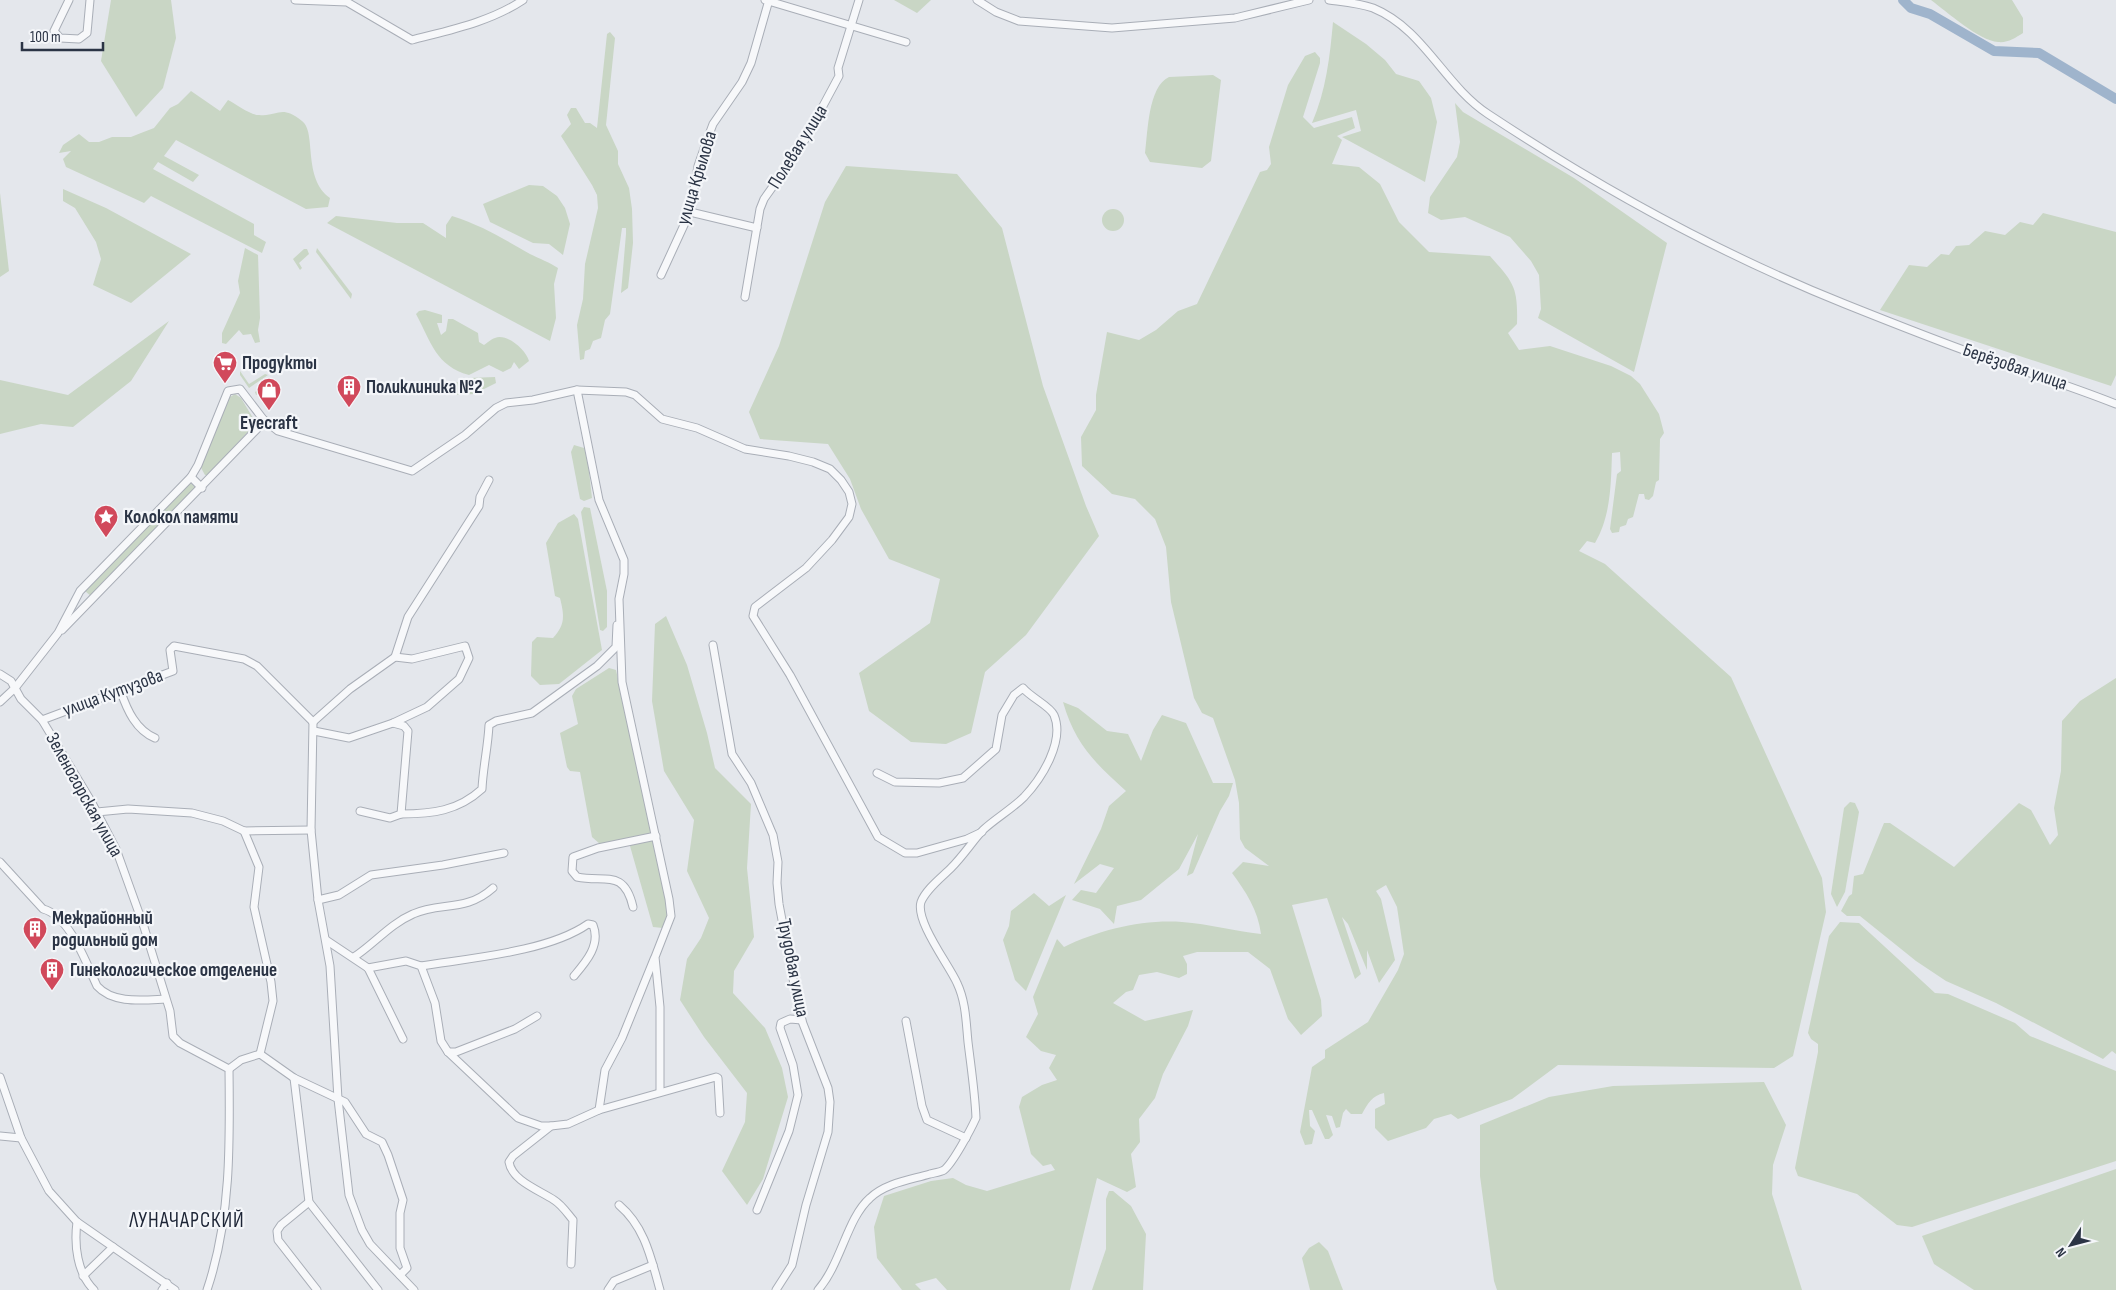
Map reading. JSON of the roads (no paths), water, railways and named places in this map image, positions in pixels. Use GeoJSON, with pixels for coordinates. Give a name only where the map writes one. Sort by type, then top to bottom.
{"type":"FeatureCollection","features":[{"type":"Feature","properties":{"kind":"street"},"geometry":{"type":"LineString","coordinates":[[69,0],[54,31],[60,38],[79,39],[84,37],[87,33],[90,0]]}},
{"type":"Feature","properties":{"kind":"street"},"geometry":{"type":"LineString","coordinates":[[295,0],[347,2],[412,40],[467,25],[509,9],[523,0]]}},
{"type":"Feature","properties":{"kind":"street"},"geometry":{"type":"LineString","coordinates":[[767,0],[906,42]]}},
{"type":"Feature","properties":{"kind":"street","name":"улица Крылова"},"geometry":{"type":"LineString","coordinates":[[661,275],[690,212],[698,166],[713,124],[742,82],[751,63],[767,0]]}},
{"type":"Feature","properties":{"kind":"street","name":"Полевая улица"},"geometry":{"type":"LineString","coordinates":[[745,296],[764,199],[801,147],[839,76],[838,68],[859,0]]}},
{"type":"Feature","properties":{"kind":"street"},"geometry":{"type":"LineString","coordinates":[[977,0],[996,12],[1019,21],[1112,28],[1231,18],[1309,0]]}},
{"type":"Feature","properties":{"kind":"street","name":"Берёзовая улица"},"geometry":{"type":"LineString","coordinates":[[1328,0],[1356,3],[1375,9],[1393,20],[1415,37],[1463,95],[1480,109],[1548,154],[1683,229],[1834,300],[2116,404]]}},
{"type":"Feature","properties":{"kind":"street"},"geometry":{"type":"LineString","coordinates":[[690,212],[757,228]]}},
{"type":"Feature","properties":{"kind":"street"},"geometry":{"type":"LineString","coordinates":[[58,633],[80,591],[190,477],[198,465],[228,391],[240,389],[270,426],[294,437],[412,471],[465,435],[496,408],[506,403],[533,400],[577,390],[626,392],[635,395],[662,419],[697,428],[745,449],[814,462],[830,469],[841,480],[849,492],[852,504],[849,517],[832,540],[806,568],[755,607],[753,616],[790,675],[878,837],[905,853],[917,853],[967,839],[982,832]]}},
{"type":"Feature","properties":{"kind":"street"},"geometry":{"type":"LineString","coordinates":[[360,811],[390,818],[401,814],[426,814],[453,809],[469,801],[482,789],[483,766],[488,754],[489,725],[496,721],[532,712],[609,656],[616,647],[624,560],[599,500],[577,390]]}},
{"type":"Feature","properties":{"kind":"street"},"geometry":{"type":"LineString","coordinates":[[0,702],[15,688],[58,633],[202,488],[257,429],[263,419]]}},
{"type":"Feature","properties":{"kind":"street"},"geometry":{"type":"LineString","coordinates":[[190,477],[202,488]]}},
{"type":"Feature","properties":{"kind":"street"},"geometry":{"type":"LineString","coordinates":[[414,1290],[370,1244],[355,1212],[346,1178],[338,1099],[330,966],[318,900],[311,830],[313,722],[350,689],[395,658],[408,617],[479,506],[480,496],[488,480]]}},
{"type":"Feature","properties":{"kind":"street"},"geometry":{"type":"LineString","coordinates":[[599,1110],[605,1070],[622,1038],[671,916],[656,836],[622,682],[619,599]]}},
{"type":"Feature","properties":{"kind":"street","name":"Трудовая улица"},"geometry":{"type":"LineString","coordinates":[[713,645],[732,754],[751,783],[773,835],[778,862],[779,904],[802,1020],[828,1088],[830,1116],[822,1157],[806,1205],[792,1266],[776,1290]]}},
{"type":"Feature","properties":{"kind":"street","name":"улица Кутузова"},"geometry":{"type":"LineString","coordinates":[[42,720],[173,671],[170,650],[174,646],[244,659],[257,666],[313,722]]}},
{"type":"Feature","properties":{"kind":"street"},"geometry":{"type":"LineString","coordinates":[[314,731],[349,738],[393,723],[427,707],[459,679],[469,658],[465,646],[412,659],[395,658]]}},
{"type":"Feature","properties":{"kind":"street","name":"Зеленогорская улица"},"geometry":{"type":"LineString","coordinates":[[0,674],[11,681],[20,699],[42,720],[98,812],[116,849],[144,927],[171,1017],[173,1036],[180,1043],[230,1069]]}},
{"type":"Feature","properties":{"kind":"street"},"geometry":{"type":"LineString","coordinates":[[818,1290],[833,1271],[852,1226],[869,1198],[880,1190],[893,1185],[944,1170],[966,1138],[976,1118],[964,1001],[957,982],[934,947],[920,908],[922,900],[928,892],[968,851],[982,832],[1000,815],[1022,799],[1032,788],[1051,753],[1057,736],[1057,725],[1053,713],[1031,698],[1023,688],[1014,695],[1002,715],[996,749],[963,778],[939,783],[895,782],[877,773]]}},
{"type":"Feature","properties":{"kind":"street"},"geometry":{"type":"LineString","coordinates":[[121,692],[132,719],[147,734],[155,738]]}},
{"type":"Feature","properties":{"kind":"street"},"geometry":{"type":"LineString","coordinates":[[393,723],[404,726],[408,730],[401,814]]}},
{"type":"Feature","properties":{"kind":"street"},"geometry":{"type":"LineString","coordinates":[[98,812],[128,809],[192,813],[223,821],[244,831],[311,830]]}},
{"type":"Feature","properties":{"kind":"street"},"geometry":{"type":"LineString","coordinates":[[244,831],[259,867],[254,907],[271,982],[273,1001],[260,1054]]}},
{"type":"Feature","properties":{"kind":"street"},"geometry":{"type":"LineString","coordinates":[[633,907],[630,895],[619,882],[604,877],[587,879],[577,877],[572,871],[573,857],[598,848],[656,836]]}},
{"type":"Feature","properties":{"kind":"street"},"geometry":{"type":"LineString","coordinates":[[318,900],[339,895],[370,875],[442,865],[504,853]]}},
{"type":"Feature","properties":{"kind":"street"},"geometry":{"type":"LineString","coordinates":[[0,862],[43,909],[52,912],[74,937],[97,986],[103,992],[120,998],[165,999]]}},
{"type":"Feature","properties":{"kind":"street"},"geometry":{"type":"LineString","coordinates":[[354,957],[366,949],[377,937],[414,913],[461,905],[484,896],[492,888]]}},
{"type":"Feature","properties":{"kind":"street"},"geometry":{"type":"LineString","coordinates":[[368,968],[406,961],[421,966],[520,949],[575,932],[588,924],[593,926],[595,932],[594,946],[592,952],[574,976]]}},
{"type":"Feature","properties":{"kind":"street"},"geometry":{"type":"LineString","coordinates":[[326,940],[368,968],[403,1039]]}},
{"type":"Feature","properties":{"kind":"street"},"geometry":{"type":"LineString","coordinates":[[655,957],[660,1008],[660,1092]]}},
{"type":"Feature","properties":{"kind":"street"},"geometry":{"type":"LineString","coordinates":[[421,966],[435,1003],[441,1041],[448,1052],[518,1118],[542,1126],[568,1124],[599,1110],[716,1076],[718,1078],[720,1113]]}},
{"type":"Feature","properties":{"kind":"street"},"geometry":{"type":"LineString","coordinates":[[448,1052],[456,1052],[509,1032],[537,1016]]}},
{"type":"Feature","properties":{"kind":"street"},"geometry":{"type":"LineString","coordinates":[[757,1210],[787,1138],[798,1095],[793,1065],[780,1023],[790,1019],[802,1020]]}},
{"type":"Feature","properties":{"kind":"street"},"geometry":{"type":"LineString","coordinates":[[906,1021],[922,1106],[927,1120],[966,1138]]}},
{"type":"Feature","properties":{"kind":"street"},"geometry":{"type":"LineString","coordinates":[[207,1290],[213,1272],[226,1203],[230,1138],[230,1069],[241,1060],[260,1054]]}},
{"type":"Feature","properties":{"kind":"street"},"geometry":{"type":"LineString","coordinates":[[260,1054],[294,1078],[345,1102],[366,1134],[378,1139],[385,1148],[403,1200],[400,1213],[400,1248],[406,1268],[400,1275]]}},
{"type":"Feature","properties":{"kind":"street"},"geometry":{"type":"LineString","coordinates":[[0,1077],[21,1138],[48,1191],[77,1222],[175,1290]]}},
{"type":"Feature","properties":{"kind":"street"},"geometry":{"type":"LineString","coordinates":[[294,1078],[309,1202],[378,1290]]}},
{"type":"Feature","properties":{"kind":"street"},"geometry":{"type":"LineString","coordinates":[[551,1126],[513,1156],[509,1162],[510,1168],[522,1180],[555,1200],[573,1220],[571,1264]]}},
{"type":"Feature","properties":{"kind":"street"},"geometry":{"type":"LineString","coordinates":[[0,1136],[21,1138]]}},
{"type":"Feature","properties":{"kind":"street"},"geometry":{"type":"LineString","coordinates":[[309,1202],[281,1225],[277,1231],[278,1240],[317,1290]]}},
{"type":"Feature","properties":{"kind":"street"},"geometry":{"type":"LineString","coordinates":[[619,1205],[639,1226],[660,1290]]}},
{"type":"Feature","properties":{"kind":"street"},"geometry":{"type":"LineString","coordinates":[[77,1222],[75,1239],[83,1276],[94,1290]]}},
{"type":"Feature","properties":{"kind":"street"},"geometry":{"type":"LineString","coordinates":[[83,1276],[113,1247]]}},
{"type":"Feature","properties":{"kind":"street"},"geometry":{"type":"LineString","coordinates":[[608,1290],[614,1281],[653,1265]]}},
{"type":"Feature","properties":{"kind":"street"},"geometry":{"type":"LineString","coordinates":[[162,1290],[167,1283]]}},
{"type":"Feature","properties":{"kind":"waterway"},"geometry":{"type":"LineString","coordinates":[[1903,0],[1911,8],[1930,14],[1994,51],[2039,53],[2116,99]]}},
{"type":"Feature","properties":{"kind":"place","name":"Продукты"},"geometry":{"type":"Point","coordinates":[225,384]}},
{"type":"Feature","properties":{"kind":"place","name":"Поликлиника №2"},"geometry":{"type":"Point","coordinates":[349,408]}},
{"type":"Feature","properties":{"kind":"place","name":"Eyecraft"},"geometry":{"type":"Point","coordinates":[269,411]}},
{"type":"Feature","properties":{"kind":"place","name":"Колокол памяти"},"geometry":{"type":"Point","coordinates":[106,538]}},
{"type":"Feature","properties":{"kind":"place","name":"Межрайонный родильный дом"},"geometry":{"type":"Point","coordinates":[35,950]}},
{"type":"Feature","properties":{"kind":"place","name":"Гинекологическое отделение"},"geometry":{"type":"Point","coordinates":[52,991]}},
{"type":"Feature","properties":{"kind":"district","name":"ЛУНАЧАРСКИЙ"},"geometry":{"type":"Point","coordinates":[187,1220]}}]}
